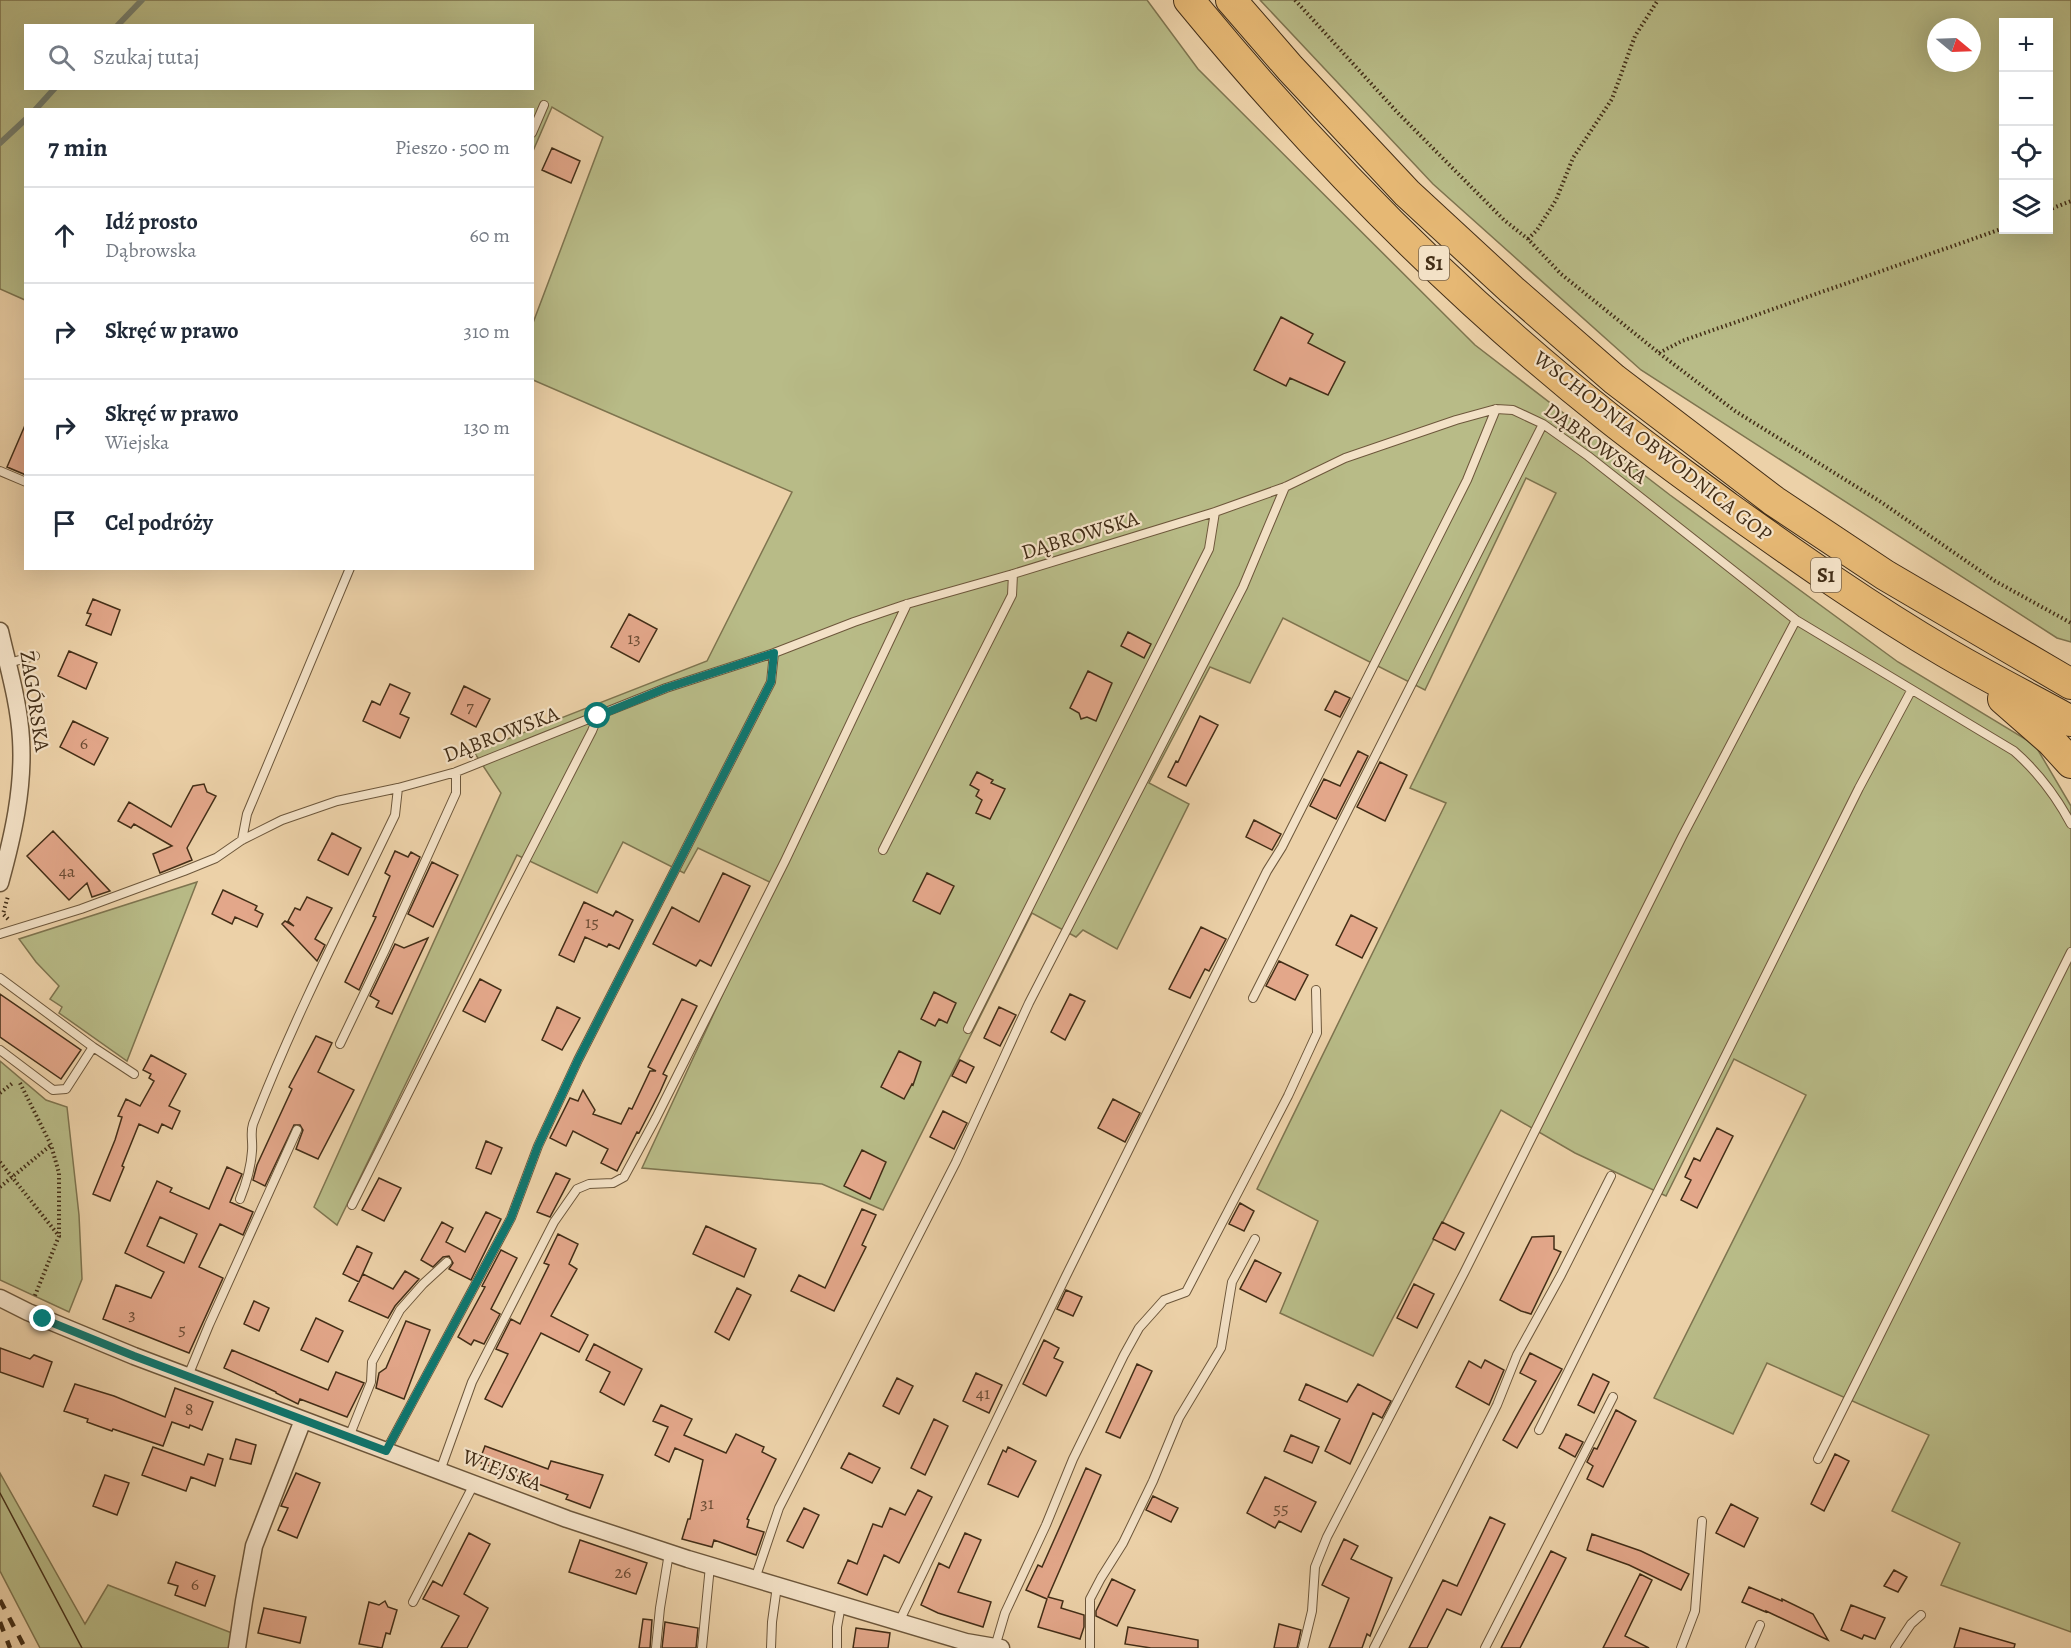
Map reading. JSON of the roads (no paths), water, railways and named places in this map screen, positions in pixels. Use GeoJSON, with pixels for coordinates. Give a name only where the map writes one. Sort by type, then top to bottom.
{"type":"FeatureCollection","features":[{"type":"Feature","properties":{"kind":"highway","name":"WSCHODNIA OBWODNICA GOP"},"geometry":{"type":"LineString","coordinates":[[1189,0],[1304,132],[1377,209],[1521,344],[1609,418],[1792,554],[1945,652],[2071,721]]}},
{"type":"Feature","properties":{"kind":"highway","name":"WSCHODNIA OBWODNICA GOP"},"geometry":{"type":"LineString","coordinates":[[1232,0],[1290,68],[1407,193],[1512,290],[1614,379],[1774,501],[1885,575],[2071,684]]}},
{"type":"Feature","properties":{"kind":"highway"},"geometry":{"type":"LineString","coordinates":[[1999,643],[2071,663]]}},
{"type":"Feature","properties":{"kind":"highway"},"geometry":{"type":"LineString","coordinates":[[1945,652],[2028,719],[2071,763]]}},
{"type":"Feature","properties":{"kind":"street","name":"ZAGÓRSKA"},"geometry":{"type":"LineString","coordinates":[[0,631],[21,736],[22,763],[16,818],[0,883]]}},
{"type":"Feature","properties":{"kind":"street","name":"WIEJSKA"},"geometry":{"type":"LineString","coordinates":[[0,1298],[28,1312],[188,1376],[567,1519],[710,1566],[980,1646]]}},
{"type":"Feature","properties":{"kind":"street"},"geometry":{"type":"LineString","coordinates":[[237,1648],[243,1601],[254,1546],[303,1419]]}},
{"type":"Feature","properties":{"kind":"lane"},"geometry":{"type":"LineString","coordinates":[[534,128],[544,105]]}},
{"type":"Feature","properties":{"kind":"lane"},"geometry":{"type":"LineString","coordinates":[[899,1622],[1066,1276],[1231,948],[1267,871],[1282,847],[1467,480],[1496,410]]}},
{"type":"Feature","properties":{"kind":"lane","name":"DĄBROWSKA"},"geometry":{"type":"LineString","coordinates":[[0,933],[146,887],[216,858],[242,840],[282,820],[337,801],[398,788],[456,771],[666,688],[774,653],[907,604],[1215,512],[1285,488],[1345,458],[1456,420],[1496,410],[1513,410],[1543,424],[1588,456],[1796,620],[2014,751],[2046,784],[2071,824]]}},
{"type":"Feature","properties":{"kind":"lane"},"geometry":{"type":"LineString","coordinates":[[1253,998],[1543,424]]}},
{"type":"Feature","properties":{"kind":"lane"},"geometry":{"type":"LineString","coordinates":[[0,471],[24,481]]}},
{"type":"Feature","properties":{"kind":"lane"},"geometry":{"type":"LineString","coordinates":[[756,1579],[779,1508],[956,1162],[1034,993],[1243,587],[1285,488]]}},
{"type":"Feature","properties":{"kind":"lane"},"geometry":{"type":"LineString","coordinates":[[968,1029],[1209,549],[1215,512]]}},
{"type":"Feature","properties":{"kind":"lane"},"geometry":{"type":"LineString","coordinates":[[242,840],[247,814],[349,570]]}},
{"type":"Feature","properties":{"kind":"lane"},"geometry":{"type":"LineString","coordinates":[[883,850],[1012,596],[1013,574]]}},
{"type":"Feature","properties":{"kind":"lane"},"geometry":{"type":"LineString","coordinates":[[440,1471],[472,1382],[554,1222],[577,1189],[589,1184],[613,1183],[624,1178],[785,861],[907,604]]}},
{"type":"Feature","properties":{"kind":"lane"},"geometry":{"type":"LineString","coordinates":[[1303,1648],[1312,1611],[1315,1567],[1327,1537],[1459,1284],[1676,848],[1796,620]]}},
{"type":"Feature","properties":{"kind":"lane"},"geometry":{"type":"LineString","coordinates":[[386,1451],[511,1218],[538,1146],[578,1060],[771,682],[774,653]]}},
{"type":"Feature","properties":{"kind":"lane"},"geometry":{"type":"LineString","coordinates":[[8,663],[35,656]]}},
{"type":"Feature","properties":{"kind":"lane"},"geometry":{"type":"LineString","coordinates":[[1539,1430],[1844,819],[1911,691]]}},
{"type":"Feature","properties":{"kind":"lane"},"geometry":{"type":"LineString","coordinates":[[352,1205],[598,716]]}},
{"type":"Feature","properties":{"kind":"lane"},"geometry":{"type":"LineString","coordinates":[[340,1044],[456,793],[456,771]]}},
{"type":"Feature","properties":{"kind":"lane"},"geometry":{"type":"LineString","coordinates":[[240,1199],[247,1182],[252,1150],[251,1131],[267,1089],[305,1002],[395,815],[398,788]]}},
{"type":"Feature","properties":{"kind":"lane"},"geometry":{"type":"LineString","coordinates":[[1818,1459],[2071,952]]}},
{"type":"Feature","properties":{"kind":"lane"},"geometry":{"type":"LineString","coordinates":[[0,978],[93,1047],[134,1074]]}},
{"type":"Feature","properties":{"kind":"lane"},"geometry":{"type":"LineString","coordinates":[[980,1646],[1005,1613],[1046,1526],[1073,1459],[1139,1328],[1164,1300],[1186,1292],[1288,1096],[1317,1033],[1316,990]]}},
{"type":"Feature","properties":{"kind":"lane"},"geometry":{"type":"LineString","coordinates":[[0,1050],[53,1090],[66,1089],[93,1047]]}},
{"type":"Feature","properties":{"kind":"lane"},"geometry":{"type":"LineString","coordinates":[[188,1376],[297,1130]]}},
{"type":"Feature","properties":{"kind":"lane"},"geometry":{"type":"LineString","coordinates":[[1374,1648],[1497,1405],[1517,1355],[1611,1176]]}},
{"type":"Feature","properties":{"kind":"lane"},"geometry":{"type":"LineString","coordinates":[[1090,1648],[1090,1599],[1123,1543],[1179,1418],[1221,1348],[1232,1282],[1255,1239]]}},
{"type":"Feature","properties":{"kind":"lane"},"geometry":{"type":"LineString","coordinates":[[349,1437],[371,1382],[372,1362],[400,1310],[447,1262]]}},
{"type":"Feature","properties":{"kind":"lane"},"geometry":{"type":"LineString","coordinates":[[1485,1648],[1613,1397]]}},
{"type":"Feature","properties":{"kind":"lane"},"geometry":{"type":"LineString","coordinates":[[413,1602],[474,1484]]}},
{"type":"Feature","properties":{"kind":"lane"},"geometry":{"type":"LineString","coordinates":[[1682,1648],[1695,1611],[1702,1521]]}},
{"type":"Feature","properties":{"kind":"lane"},"geometry":{"type":"LineString","coordinates":[[656,1648],[669,1553]]}},
{"type":"Feature","properties":{"kind":"lane"},"geometry":{"type":"LineString","coordinates":[[702,1648],[710,1566]]}},
{"type":"Feature","properties":{"kind":"lane"},"geometry":{"type":"LineString","coordinates":[[771,1648],[777,1586]]}},
{"type":"Feature","properties":{"kind":"lane"},"geometry":{"type":"LineString","coordinates":[[837,1648],[837,1628],[841,1605]]}},
{"type":"Feature","properties":{"kind":"lane"},"geometry":{"type":"LineString","coordinates":[[1895,1648],[1911,1624],[1921,1615]]}},
{"type":"Feature","properties":{"kind":"lane"},"geometry":{"type":"LineString","coordinates":[[1750,1648],[1760,1624]]}},
{"type":"Feature","properties":{"kind":"waterway"},"geometry":{"type":"LineString","coordinates":[[119,24],[142,0]]}},
{"type":"Feature","properties":{"kind":"waterway"},"geometry":{"type":"LineString","coordinates":[[37,108],[53,90]]}},
{"type":"Feature","properties":{"kind":"waterway"},"geometry":{"type":"LineString","coordinates":[[0,143],[24,121]]}},
{"type":"Feature","properties":{"kind":"tram line"},"geometry":{"type":"LineString","coordinates":[[0,1493],[82,1648]]}},
{"type":"Feature","properties":{"kind":"railway"},"geometry":{"type":"LineString","coordinates":[[0,1600],[25,1648]]}},
{"type":"Feature","properties":{"kind":"railway"},"geometry":{"type":"LineString","coordinates":[[0,1622],[10,1648]]}}]}
